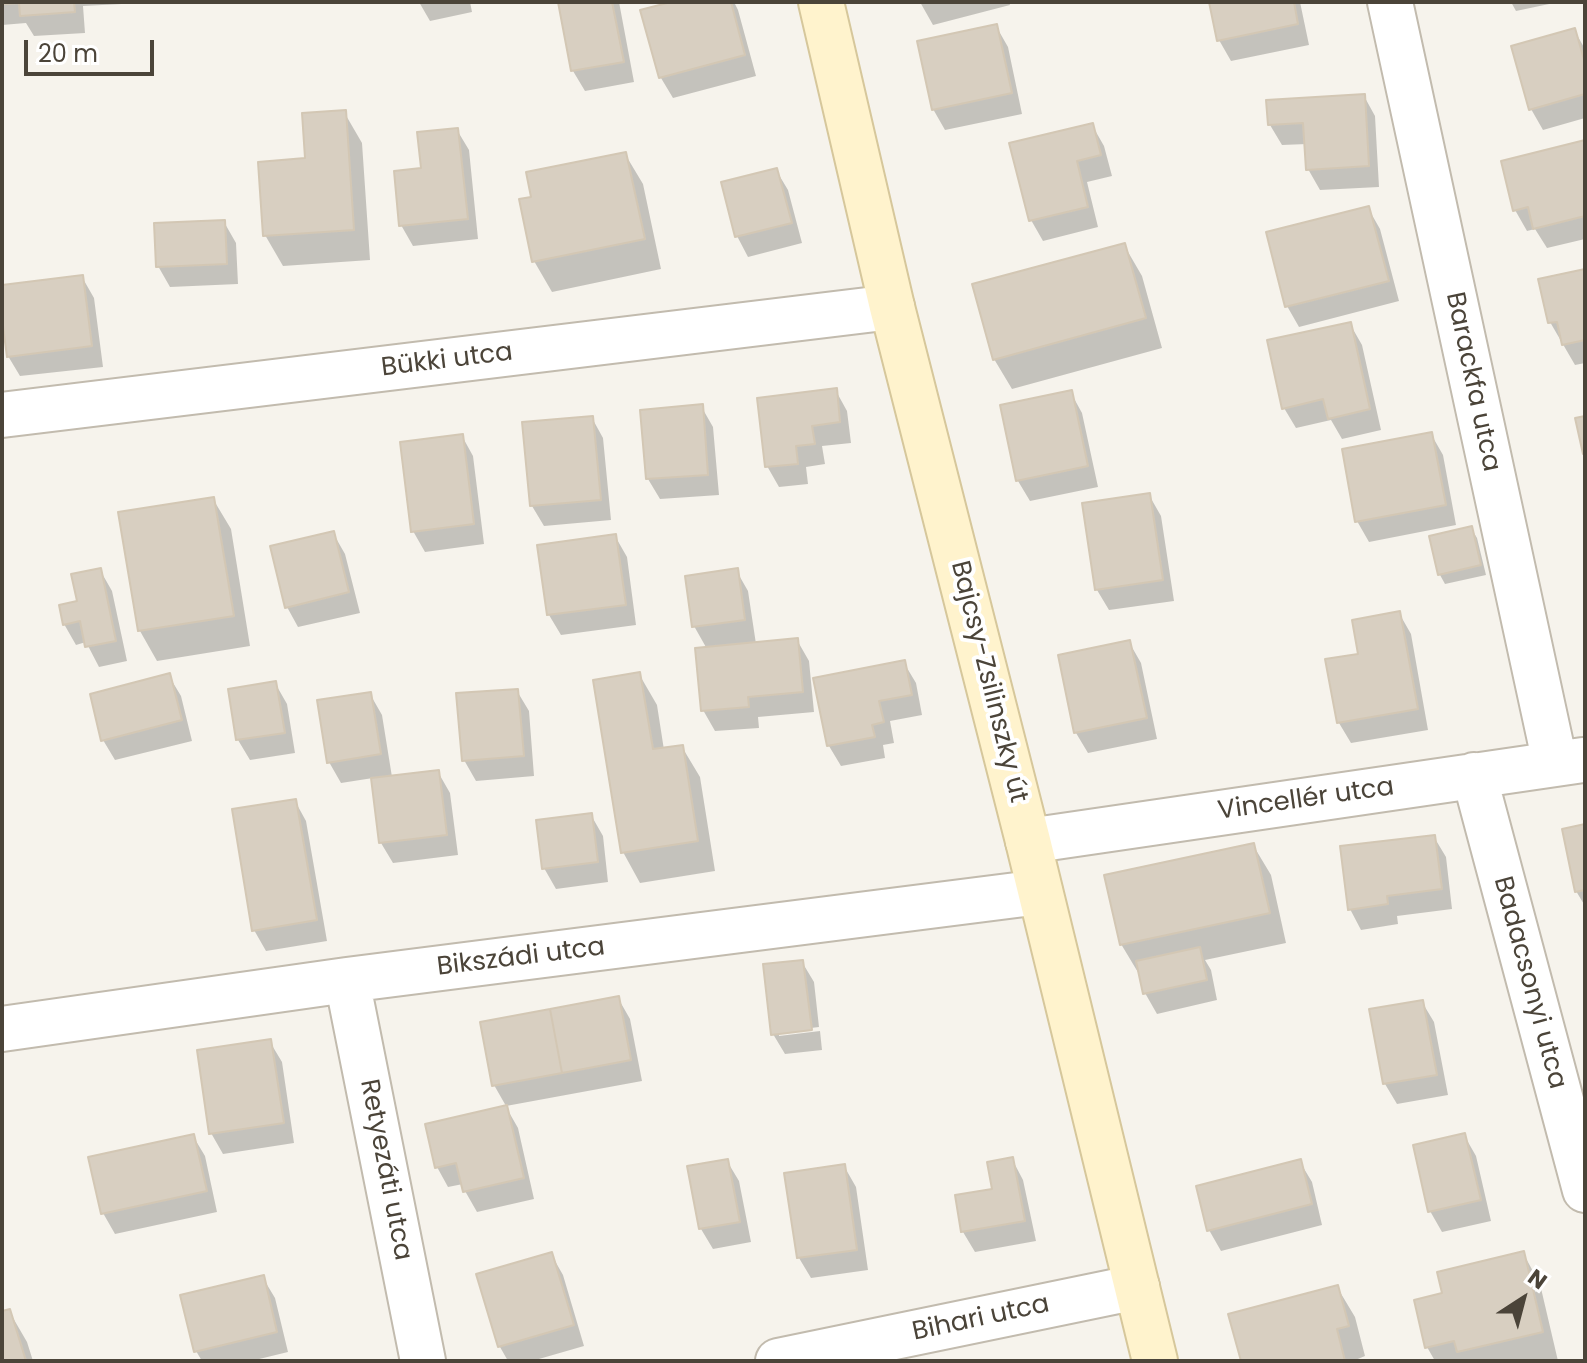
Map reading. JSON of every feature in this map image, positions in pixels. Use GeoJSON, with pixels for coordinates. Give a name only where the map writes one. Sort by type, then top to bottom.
{"type":"FeatureCollection","features":[{"type":"Feature","properties":{"kind":"main road","name":"Bajcsy-Zsilinszky út"},"geometry":{"type":"LineString","coordinates":[[821,2],[892,307],[1028,841],[1155,1361]]}},
{"type":"Feature","properties":{"kind":"street","name":"Barackfa utca"},"geometry":{"type":"LineString","coordinates":[[1390,2],[1570,761]]}},
{"type":"Feature","properties":{"kind":"street","name":"Bükki utca"},"geometry":{"type":"LineString","coordinates":[[2,415],[892,307]]}},
{"type":"Feature","properties":{"kind":"street","name":"Vincellér utca"},"geometry":{"type":"LineString","coordinates":[[1028,841],[1570,761]]}},
{"type":"Feature","properties":{"kind":"street","name":"Badacsonyi utca"},"geometry":{"type":"LineString","coordinates":[[1474,775],[1585,1190]]}},
{"type":"Feature","properties":{"kind":"street","name":"Bikszádi utca"},"geometry":{"type":"LineString","coordinates":[[2,1029],[347,980],[1040,892]]}},
{"type":"Feature","properties":{"kind":"street","name":"Retyezáti utca"},"geometry":{"type":"LineString","coordinates":[[347,980],[423,1361]]}},
{"type":"Feature","properties":{"kind":"street","name":"Bihari utca"},"geometry":{"type":"LineString","coordinates":[[778,1361],[1137,1287]]}},
{"type":"Feature","properties":{"kind":"building"},"geometry":{"type":"Polygon","coordinates":[[[2,2],[74,2],[75,12],[20,16],[19,3],[2,2]]]}},
{"type":"Feature","properties":{"kind":"building"},"geometry":{"type":"Polygon","coordinates":[[[558,2],[612,2],[624,62],[571,71],[558,2]]]}},
{"type":"Feature","properties":{"kind":"building"},"geometry":{"type":"Polygon","coordinates":[[[671,2],[731,2],[745,55],[659,78],[640,10],[671,2]]]}},
{"type":"Feature","properties":{"kind":"building"},"geometry":{"type":"Polygon","coordinates":[[[1209,2],[1294,2],[1298,24],[1217,41],[1209,2]]]}},
{"type":"Feature","properties":{"kind":"building"},"geometry":{"type":"Polygon","coordinates":[[[997,24],[1012,93],[932,110],[917,41],[997,24]]]}},
{"type":"Feature","properties":{"kind":"building"},"geometry":{"type":"Polygon","coordinates":[[[1575,28],[1585,63],[1585,94],[1529,110],[1511,46],[1575,28]]]}},
{"type":"Feature","properties":{"kind":"building"},"geometry":{"type":"Polygon","coordinates":[[[1365,94],[1369,166],[1306,170],[1303,123],[1268,125],[1266,100],[1365,94]]]}},
{"type":"Feature","properties":{"kind":"building"},"geometry":{"type":"Polygon","coordinates":[[[346,110],[354,230],[263,236],[258,162],[305,158],[302,113],[346,110]]]}},
{"type":"Feature","properties":{"kind":"building"},"geometry":{"type":"Polygon","coordinates":[[[1093,123],[1101,155],[1077,161],[1088,207],[1029,221],[1009,143],[1093,123]]]}},
{"type":"Feature","properties":{"kind":"building"},"geometry":{"type":"Polygon","coordinates":[[[458,128],[468,219],[399,226],[394,171],[421,168],[417,132],[458,128]]]}},
{"type":"Feature","properties":{"kind":"building"},"geometry":{"type":"Polygon","coordinates":[[[1585,140],[1585,216],[1533,229],[1528,207],[1513,211],[1501,161],[1585,140]]]}},
{"type":"Feature","properties":{"kind":"building"},"geometry":{"type":"Polygon","coordinates":[[[626,152],[645,239],[532,262],[519,199],[531,197],[526,172],[626,152]]]}},
{"type":"Feature","properties":{"kind":"building"},"geometry":{"type":"Polygon","coordinates":[[[777,168],[792,223],[735,237],[721,182],[777,168]]]}},
{"type":"Feature","properties":{"kind":"building"},"geometry":{"type":"Polygon","coordinates":[[[1369,206],[1389,281],[1285,307],[1266,232],[1369,206]]]}},
{"type":"Feature","properties":{"kind":"building"},"geometry":{"type":"Polygon","coordinates":[[[225,220],[227,264],[156,267],[154,223],[225,220]]]}},
{"type":"Feature","properties":{"kind":"building"},"geometry":{"type":"Polygon","coordinates":[[[1125,243],[1146,318],[993,360],[972,284],[1125,243]]]}},
{"type":"Feature","properties":{"kind":"building"},"geometry":{"type":"Polygon","coordinates":[[[1585,269],[1585,340],[1562,345],[1557,322],[1548,323],[1538,279],[1585,269]]]}},
{"type":"Feature","properties":{"kind":"building"},"geometry":{"type":"Polygon","coordinates":[[[83,275],[92,346],[7,357],[2,285],[83,275]]]}},
{"type":"Feature","properties":{"kind":"building"},"geometry":{"type":"Polygon","coordinates":[[[1351,322],[1370,409],[1328,419],[1323,399],[1282,409],[1267,340],[1351,322]]]}},
{"type":"Feature","properties":{"kind":"building"},"geometry":{"type":"Polygon","coordinates":[[[837,388],[840,422],[812,426],[815,444],[796,446],[798,464],[765,467],[757,398],[837,388]]]}},
{"type":"Feature","properties":{"kind":"building"},"geometry":{"type":"Polygon","coordinates":[[[1072,390],[1088,466],[1016,481],[1000,405],[1072,390]]]}},
{"type":"Feature","properties":{"kind":"building"},"geometry":{"type":"Polygon","coordinates":[[[703,404],[708,475],[646,479],[640,410],[703,404]]]}},
{"type":"Feature","properties":{"kind":"building"},"geometry":{"type":"Polygon","coordinates":[[[593,416],[601,500],[530,506],[522,422],[593,416]]]}},
{"type":"Feature","properties":{"kind":"building"},"geometry":{"type":"Polygon","coordinates":[[[1585,416],[1585,454],[1583,454],[1575,418],[1585,416]]]}},
{"type":"Feature","properties":{"kind":"building"},"geometry":{"type":"Polygon","coordinates":[[[1432,432],[1446,505],[1355,522],[1342,449],[1432,432]]]}},
{"type":"Feature","properties":{"kind":"building"},"geometry":{"type":"Polygon","coordinates":[[[463,434],[474,524],[411,532],[400,442],[463,434]]]}},
{"type":"Feature","properties":{"kind":"building"},"geometry":{"type":"Polygon","coordinates":[[[1150,493],[1163,580],[1095,590],[1082,503],[1150,493]]]}},
{"type":"Feature","properties":{"kind":"building"},"geometry":{"type":"Polygon","coordinates":[[[214,497],[234,616],[138,631],[118,512],[214,497]]]}},
{"type":"Feature","properties":{"kind":"building"},"geometry":{"type":"Polygon","coordinates":[[[1472,526],[1481,565],[1438,575],[1429,536],[1472,526]]]}},
{"type":"Feature","properties":{"kind":"building"},"geometry":{"type":"Polygon","coordinates":[[[334,531],[349,592],[285,608],[270,546],[334,531]]]}},
{"type":"Feature","properties":{"kind":"building"},"geometry":{"type":"Polygon","coordinates":[[[616,534],[626,605],[547,615],[537,545],[616,534]]]}},
{"type":"Feature","properties":{"kind":"building"},"geometry":{"type":"Polygon","coordinates":[[[101,568],[116,641],[85,647],[80,621],[63,625],[59,605],[77,601],[71,574],[101,568]]]}},
{"type":"Feature","properties":{"kind":"building"},"geometry":{"type":"Polygon","coordinates":[[[738,568],[745,620],[692,627],[685,576],[738,568]]]}},
{"type":"Feature","properties":{"kind":"building"},"geometry":{"type":"Polygon","coordinates":[[[1400,611],[1418,709],[1337,723],[1325,659],[1358,654],[1352,620],[1400,611]]]}},
{"type":"Feature","properties":{"kind":"building"},"geometry":{"type":"Polygon","coordinates":[[[798,638],[803,692],[748,697],[749,707],[701,711],[695,648],[798,638]]]}},
{"type":"Feature","properties":{"kind":"building"},"geometry":{"type":"Polygon","coordinates":[[[1130,640],[1147,718],[1074,733],[1058,655],[1130,640]]]}},
{"type":"Feature","properties":{"kind":"building"},"geometry":{"type":"Polygon","coordinates":[[[905,660],[912,695],[879,701],[884,722],[872,725],[875,737],[827,746],[813,678],[905,660]]]}},
{"type":"Feature","properties":{"kind":"building"},"geometry":{"type":"Polygon","coordinates":[[[640,672],[653,749],[683,745],[698,841],[621,853],[593,680],[640,672]]]}},
{"type":"Feature","properties":{"kind":"building"},"geometry":{"type":"Polygon","coordinates":[[[170,673],[182,720],[101,741],[90,694],[170,673]]]}},
{"type":"Feature","properties":{"kind":"building"},"geometry":{"type":"Polygon","coordinates":[[[276,681],[285,733],[236,740],[228,689],[276,681]]]}},
{"type":"Feature","properties":{"kind":"building"},"geometry":{"type":"Polygon","coordinates":[[[518,689],[524,756],[462,761],[456,693],[518,689]]]}},
{"type":"Feature","properties":{"kind":"building"},"geometry":{"type":"Polygon","coordinates":[[[371,692],[381,754],[327,763],[317,700],[371,692]]]}},
{"type":"Feature","properties":{"kind":"building"},"geometry":{"type":"Polygon","coordinates":[[[439,770],[447,835],[379,843],[371,778],[439,770]]]}},
{"type":"Feature","properties":{"kind":"building"},"geometry":{"type":"Polygon","coordinates":[[[296,799],[317,920],[252,931],[232,809],[296,799]]]}},
{"type":"Feature","properties":{"kind":"building"},"geometry":{"type":"Polygon","coordinates":[[[592,813],[598,862],[542,869],[536,820],[592,813]]]}},
{"type":"Feature","properties":{"kind":"building"},"geometry":{"type":"Polygon","coordinates":[[[1585,824],[1585,890],[1575,892],[1562,829],[1585,824]]]}},
{"type":"Feature","properties":{"kind":"building"},"geometry":{"type":"Polygon","coordinates":[[[1435,835],[1442,889],[1387,896],[1388,904],[1348,910],[1340,846],[1435,835]]]}},
{"type":"Feature","properties":{"kind":"building"},"geometry":{"type":"Polygon","coordinates":[[[1254,843],[1270,913],[1120,945],[1104,875],[1254,843]]]}},
{"type":"Feature","properties":{"kind":"building"},"geometry":{"type":"Polygon","coordinates":[[[1200,947],[1207,980],[1143,994],[1136,961],[1200,947]]]}},
{"type":"Feature","properties":{"kind":"building"},"geometry":{"type":"Polygon","coordinates":[[[803,960],[812,1030],[771,1035],[763,964],[803,960]]]}},
{"type":"Feature","properties":{"kind":"building"},"geometry":{"type":"Polygon","coordinates":[[[619,996],[631,1060],[562,1073],[550,1009],[619,996]]]}},
{"type":"Feature","properties":{"kind":"building"},"geometry":{"type":"Polygon","coordinates":[[[1423,1000],[1437,1075],[1383,1084],[1369,1009],[1423,1000]]]}},
{"type":"Feature","properties":{"kind":"building"},"geometry":{"type":"Polygon","coordinates":[[[550,1009],[562,1073],[492,1086],[480,1022],[550,1009]]]}},
{"type":"Feature","properties":{"kind":"building"},"geometry":{"type":"Polygon","coordinates":[[[271,1039],[284,1123],[209,1134],[197,1050],[271,1039]]]}},
{"type":"Feature","properties":{"kind":"building"},"geometry":{"type":"Polygon","coordinates":[[[507,1105],[524,1178],[463,1192],[456,1163],[435,1168],[425,1124],[507,1105]]]}},
{"type":"Feature","properties":{"kind":"building"},"geometry":{"type":"Polygon","coordinates":[[[1465,1133],[1481,1200],[1428,1212],[1413,1145],[1465,1133]]]}},
{"type":"Feature","properties":{"kind":"building"},"geometry":{"type":"Polygon","coordinates":[[[194,1134],[207,1191],[101,1214],[88,1157],[194,1134]]]}},
{"type":"Feature","properties":{"kind":"building"},"geometry":{"type":"Polygon","coordinates":[[[1013,1157],[1025,1221],[961,1232],[955,1195],[992,1189],[987,1162],[1013,1157]]]}},
{"type":"Feature","properties":{"kind":"building"},"geometry":{"type":"Polygon","coordinates":[[[728,1159],[740,1222],[699,1229],[687,1166],[728,1159]]]}},
{"type":"Feature","properties":{"kind":"building"},"geometry":{"type":"Polygon","coordinates":[[[1301,1159],[1312,1204],[1207,1231],[1196,1186],[1301,1159]]]}},
{"type":"Feature","properties":{"kind":"building"},"geometry":{"type":"Polygon","coordinates":[[[845,1164],[857,1250],[797,1258],[784,1173],[845,1164]]]}},
{"type":"Feature","properties":{"kind":"building"},"geometry":{"type":"Polygon","coordinates":[[[1524,1251],[1543,1332],[1457,1352],[1454,1341],[1425,1348],[1414,1300],[1442,1293],[1437,1272],[1524,1251]]]}},
{"type":"Feature","properties":{"kind":"building"},"geometry":{"type":"Polygon","coordinates":[[[552,1252],[574,1325],[498,1347],[476,1274],[552,1252]]]}},
{"type":"Feature","properties":{"kind":"building"},"geometry":{"type":"Polygon","coordinates":[[[264,1275],[277,1332],[194,1352],[180,1295],[264,1275]]]}},
{"type":"Feature","properties":{"kind":"building"},"geometry":{"type":"Polygon","coordinates":[[[1338,1285],[1349,1326],[1337,1329],[1345,1361],[1241,1361],[1228,1314],[1338,1285]]]}},
{"type":"Feature","properties":{"kind":"building"},"geometry":{"type":"Polygon","coordinates":[[[10,1309],[26,1361],[2,1361],[2,1311],[10,1309]]]}}]}
